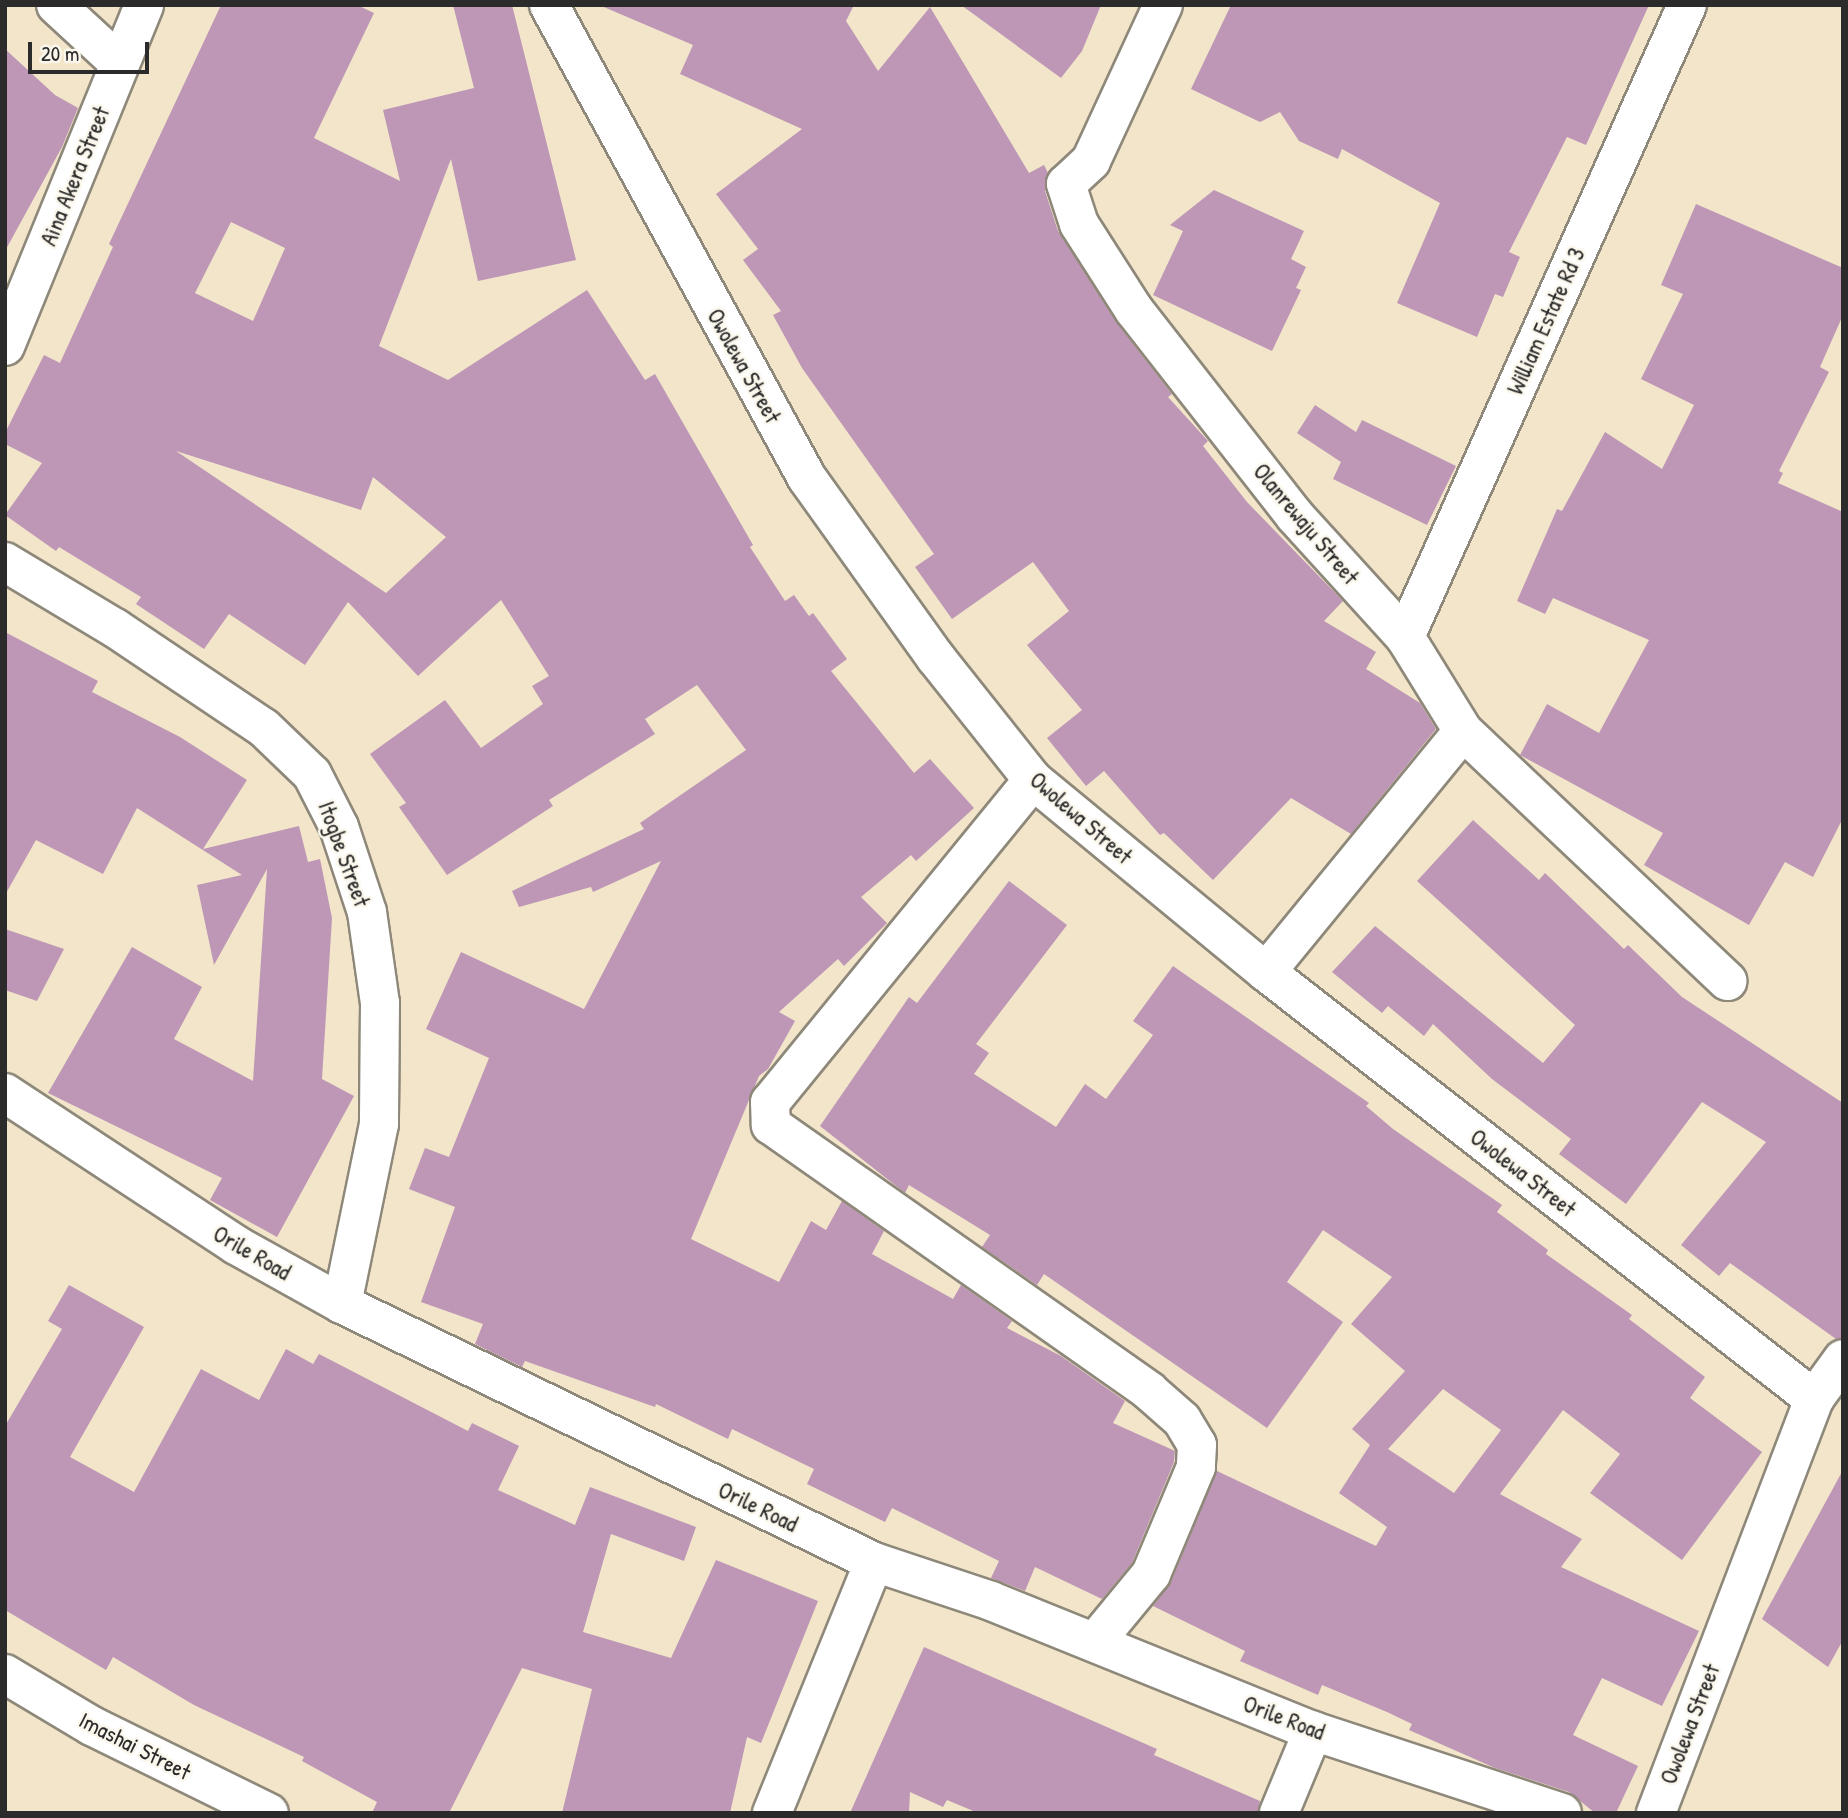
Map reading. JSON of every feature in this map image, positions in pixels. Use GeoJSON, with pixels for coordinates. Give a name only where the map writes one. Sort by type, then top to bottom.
{"type":"FeatureCollection","features":[{"type":"Feature","properties":{"kind":"street"},"geometry":{"type":"LineString","coordinates":[[56,5],[119,62]]}},
{"type":"Feature","properties":{"kind":"street","name":"Aina Akera Street"},"geometry":{"type":"LineString","coordinates":[[5,346],[144,5]]}},
{"type":"Feature","properties":{"kind":"street","name":"Owolewa Street"},"geometry":{"type":"LineString","coordinates":[[549,5],[807,478],[936,657],[1032,780],[1266,972],[1814,1399]]}},
{"type":"Feature","properties":{"kind":"street","name":"Olanrewaju Street"},"geometry":{"type":"LineString","coordinates":[[1163,5],[1091,161],[1066,184],[1079,224],[1134,310],[1286,506],[1405,637],[1463,731],[1727,981]]}},
{"type":"Feature","properties":{"kind":"street","name":"William Estate Rd 3"},"geometry":{"type":"LineString","coordinates":[[1405,637],[1687,5]]}},
{"type":"Feature","properties":{"kind":"street","name":"Itogbe Street"},"geometry":{"type":"LineString","coordinates":[[5,562],[115,628],[264,728],[312,774],[339,827],[367,912],[380,1003],[379,1124],[342,1304]]}},
{"type":"Feature","properties":{"kind":"street"},"geometry":{"type":"LineString","coordinates":[[1266,972],[1463,731]]}},
{"type":"Feature","properties":{"kind":"street"},"geometry":{"type":"LineString","coordinates":[[1032,780],[771,1102],[771,1125],[1149,1391],[1182,1420],[1197,1445],[1196,1467],[1151,1574],[1096,1642]]}},
{"type":"Feature","properties":{"kind":"street","name":"Orile Road"},"geometry":{"type":"LineString","coordinates":[[5,1093],[236,1245],[342,1304],[873,1562],[1096,1642],[1313,1731],[1562,1813]]}},
{"type":"Feature","properties":{"kind":"street","name":"Owolewa Street"},"geometry":{"type":"LineString","coordinates":[[1656,1813],[1814,1399],[1843,1359]]}},
{"type":"Feature","properties":{"kind":"street"},"geometry":{"type":"LineString","coordinates":[[772,1813],[873,1562]]}},
{"type":"Feature","properties":{"kind":"street","name":"Imashai Street"},"geometry":{"type":"LineString","coordinates":[[5,1674],[92,1726],[269,1813]]}},
{"type":"Feature","properties":{"kind":"street"},"geometry":{"type":"LineString","coordinates":[[1279,1813],[1313,1731]]}},
{"type":"Feature","properties":{"kind":"building"},"geometry":{"type":"Polygon","coordinates":[[[221,5],[357,5],[374,13],[314,138],[400,181],[383,110],[474,88],[453,5],[512,5],[576,260],[478,281],[451,159],[379,346],[448,380],[587,290],[645,380],[655,374],[753,545],[750,547],[785,601],[794,595],[809,616],[813,613],[847,659],[831,671],[914,773],[930,759],[974,808],[916,861],[911,855],[861,897],[887,923],[844,966],[838,959],[779,1012],[795,1021],[768,1069],[759,1076],[691,1239],[779,1282],[811,1221],[826,1230],[842,1201],[884,1231],[872,1254],[953,1299],[961,1285],[1012,1321],[1007,1328],[1061,1356],[1125,1401],[1113,1423],[1175,1451],[1174,1462],[1132,1563],[1102,1599],[1035,1567],[1025,1591],[991,1578],[999,1561],[892,1508],[885,1522],[807,1484],[814,1469],[732,1429],[728,1439],[656,1404],[655,1407],[525,1361],[522,1367],[475,1344],[483,1324],[421,1302],[455,1207],[409,1189],[425,1148],[449,1157],[489,1058],[426,1029],[461,952],[584,1009],[661,861],[593,892],[591,887],[519,907],[512,891],[644,829],[640,823],[746,750],[697,685],[645,719],[655,734],[549,800],[553,806],[447,875],[399,807],[406,803],[370,754],[445,700],[481,748],[543,704],[532,686],[549,676],[501,600],[418,676],[348,602],[305,665],[229,614],[204,649],[136,604],[141,597],[59,547],[56,551],[5,515],[42,463],[5,444],[5,433],[44,355],[60,363],[113,247],[109,244],[221,5]],[[231,222],[195,293],[253,321],[285,248],[231,222]],[[176,451],[386,593],[446,537],[373,477],[361,510],[176,451]]]}},
{"type":"Feature","properties":{"kind":"building"},"geometry":{"type":"Polygon","coordinates":[[[599,5],[854,5],[846,21],[878,71],[930,7],[1029,173],[1044,165],[1048,173],[1045,191],[1058,231],[1116,322],[1172,394],[1168,397],[1208,441],[1203,446],[1247,502],[1343,601],[1324,621],[1376,652],[1366,669],[1420,703],[1436,729],[1351,834],[1291,798],[1213,880],[1164,833],[1160,835],[1104,771],[1086,786],[1047,738],[1082,710],[1027,645],[1069,611],[1033,562],[952,619],[915,567],[934,554],[802,368],[773,315],[781,311],[743,260],[758,249],[716,194],[802,129],[680,74],[693,45],[599,5]]]}},
{"type":"Feature","properties":{"kind":"building"},"geometry":{"type":"Polygon","coordinates":[[[961,5],[1101,5],[1082,51],[1061,78],[961,5]]]}},
{"type":"Feature","properties":{"kind":"building"},"geometry":{"type":"Polygon","coordinates":[[[1231,5],[1649,5],[1586,145],[1567,137],[1509,252],[1520,257],[1503,297],[1495,294],[1477,337],[1397,303],[1440,203],[1342,149],[1338,159],[1299,141],[1280,112],[1260,122],[1191,89],[1231,5]]]}},
{"type":"Feature","properties":{"kind":"building"},"geometry":{"type":"Polygon","coordinates":[[[5,49],[55,95],[78,108],[62,147],[5,251],[5,49]]]}},
{"type":"Feature","properties":{"kind":"building"},"geometry":{"type":"Polygon","coordinates":[[[1214,190],[1304,231],[1291,259],[1306,267],[1296,288],[1301,290],[1272,351],[1153,295],[1183,231],[1170,225],[1214,190]]]}},
{"type":"Feature","properties":{"kind":"building"},"geometry":{"type":"Polygon","coordinates":[[[1696,204],[1843,268],[1843,315],[1820,367],[1829,372],[1779,471],[1783,473],[1778,483],[1843,512],[1843,818],[1813,877],[1785,862],[1749,925],[1644,865],[1663,833],[1520,755],[1547,704],[1599,733],[1649,640],[1553,598],[1545,614],[1517,601],[1557,509],[1562,511],[1605,432],[1662,469],[1694,405],[1641,379],[1683,294],[1661,285],[1696,204]]]}},
{"type":"Feature","properties":{"kind":"building"},"geometry":{"type":"Polygon","coordinates":[[[1315,405],[1356,432],[1362,420],[1456,466],[1427,525],[1333,479],[1341,462],[1297,433],[1315,405]]]}},
{"type":"Feature","properties":{"kind":"building"},"geometry":{"type":"Polygon","coordinates":[[[5,632],[98,681],[92,692],[180,737],[247,780],[203,849],[299,826],[308,862],[320,859],[332,918],[322,1079],[354,1096],[277,1237],[210,1200],[222,1178],[48,1093],[132,947],[202,987],[174,1039],[253,1081],[267,869],[214,965],[197,885],[242,875],[137,808],[103,874],[36,840],[5,895],[5,632]]]}},
{"type":"Feature","properties":{"kind":"building"},"geometry":{"type":"Polygon","coordinates":[[[1473,820],[1539,880],[1545,873],[1624,949],[1628,945],[1682,997],[1843,1103],[1843,1338],[1836,1339],[1730,1263],[1719,1276],[1681,1245],[1766,1142],[1702,1102],[1626,1204],[1559,1154],[1571,1139],[1492,1079],[1433,1024],[1424,1036],[1388,1006],[1382,1013],[1332,972],[1375,926],[1543,1063],[1575,1025],[1417,881],[1473,820]]]}},
{"type":"Feature","properties":{"kind":"building"},"geometry":{"type":"Polygon","coordinates":[[[1009,881],[1067,925],[976,1044],[989,1053],[974,1074],[1056,1127],[1085,1084],[1106,1099],[1153,1035],[1133,1021],[1173,966],[1369,1103],[1366,1106],[1393,1129],[1502,1205],[1497,1212],[1548,1250],[1546,1254],[1632,1315],[1629,1319],[1705,1377],[1690,1398],[1762,1452],[1682,1560],[1590,1493],[1620,1454],[1563,1410],[1500,1494],[1582,1539],[1561,1567],[1699,1631],[1662,1706],[1602,1678],[1573,1735],[1638,1766],[1616,1813],[1595,1813],[1569,1792],[1495,1768],[1409,1730],[1412,1724],[1387,1712],[1322,1685],[1318,1695],[1240,1661],[1245,1651],[1153,1606],[1171,1582],[1217,1471],[1376,1546],[1387,1527],[1339,1493],[1370,1445],[1352,1429],[1405,1371],[1351,1324],[1392,1277],[1323,1230],[1287,1282],[1343,1322],[1267,1428],[1044,1274],[1037,1285],[982,1247],[990,1235],[909,1185],[905,1193],[820,1126],[909,997],[917,1003],[1009,881]],[[1443,1389],[1388,1449],[1454,1493],[1501,1430],[1443,1389]]]}},
{"type":"Feature","properties":{"kind":"building"},"geometry":{"type":"Polygon","coordinates":[[[5,929],[64,949],[37,1001],[5,990],[5,929]]]}},
{"type":"Feature","properties":{"kind":"building"},"geometry":{"type":"Polygon","coordinates":[[[69,1285],[144,1327],[70,1457],[134,1492],[201,1369],[259,1400],[286,1349],[313,1364],[319,1354],[468,1431],[472,1423],[519,1446],[498,1490],[575,1525],[590,1487],[696,1527],[684,1561],[611,1534],[583,1632],[671,1658],[716,1560],[818,1601],[761,1743],[747,1737],[730,1813],[562,1813],[592,1689],[522,1668],[449,1813],[372,1813],[377,1802],[302,1761],[304,1757],[194,1705],[113,1657],[106,1670],[5,1610],[5,1426],[62,1329],[48,1321],[69,1285]]]}},
{"type":"Feature","properties":{"kind":"building"},"geometry":{"type":"Polygon","coordinates":[[[1843,1470],[1843,1640],[1828,1667],[1762,1619],[1843,1470]]]}},
{"type":"Feature","properties":{"kind":"building"},"geometry":{"type":"Polygon","coordinates":[[[924,1647],[1157,1749],[1154,1755],[1260,1801],[1258,1813],[978,1813],[947,1800],[943,1807],[910,1792],[909,1813],[850,1813],[924,1647]]]}}]}
